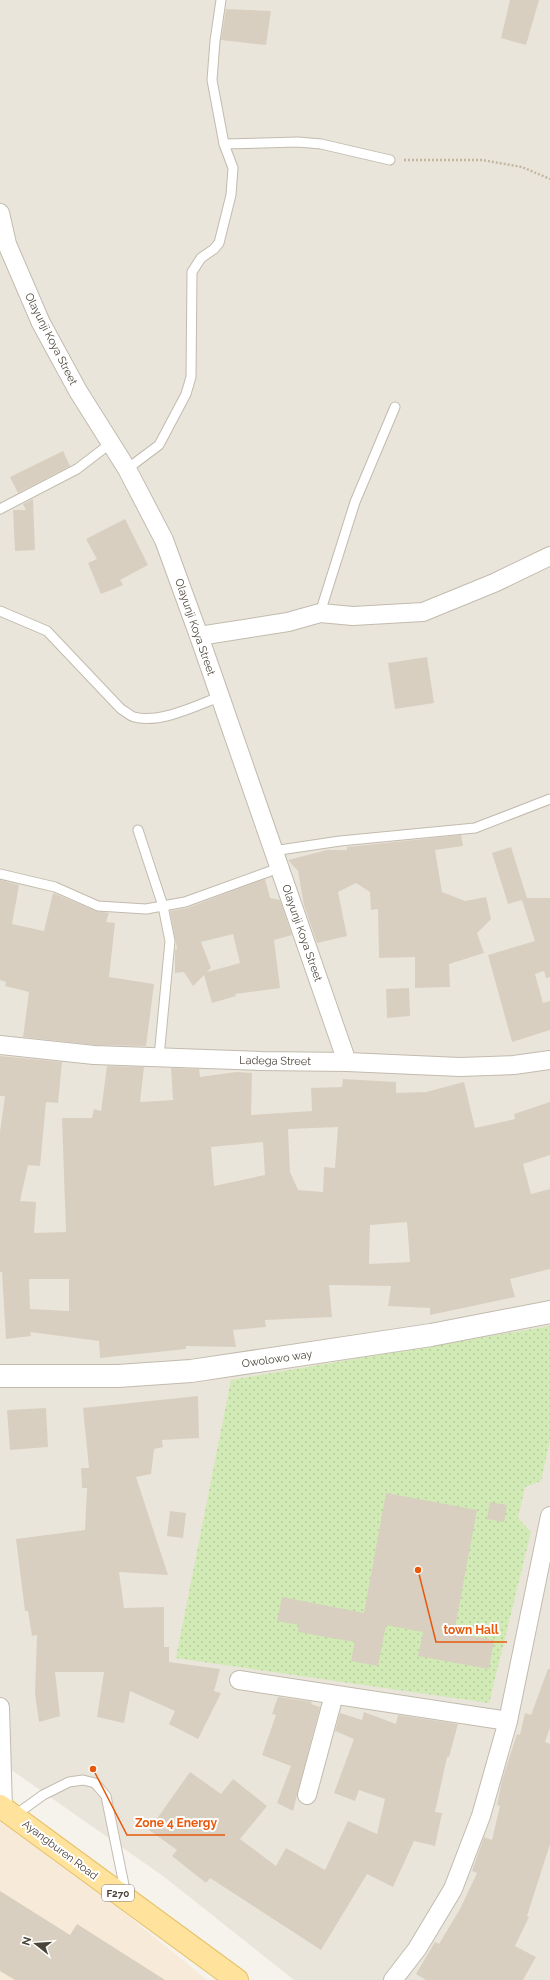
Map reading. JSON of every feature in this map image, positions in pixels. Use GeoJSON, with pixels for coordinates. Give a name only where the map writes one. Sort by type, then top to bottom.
{"type":"FeatureCollection","features":[{"type":"Feature","properties":{"kind":"main road","name":"Ayangburen Road"},"geometry":{"type":"LineString","coordinates":[[6,1810],[237,1980]]}},
{"type":"Feature","properties":{"kind":"street","name":"Olayunji Koya Street"},"geometry":{"type":"LineString","coordinates":[[0,213],[7,244],[41,323],[78,391],[128,469],[164,540],[200,636],[219,697],[346,1062]]}},
{"type":"Feature","properties":{"kind":"street"},"geometry":{"type":"LineString","coordinates":[[200,636],[288,622],[320,613],[353,616],[423,612],[494,583],[550,556]]}},
{"type":"Feature","properties":{"kind":"street","name":"Ladega Street"},"geometry":{"type":"LineString","coordinates":[[0,1045],[94,1055],[261,1061],[346,1062],[460,1067],[514,1065],[550,1060]]}},
{"type":"Feature","properties":{"kind":"street","name":"Owolowo way"},"geometry":{"type":"LineString","coordinates":[[0,1376],[118,1376],[191,1371],[431,1335],[550,1312]]}},
{"type":"Feature","properties":{"kind":"street"},"geometry":{"type":"LineString","coordinates":[[393,1980],[417,1949],[453,1889],[481,1816],[508,1721],[550,1516]]}},
{"type":"Feature","properties":{"kind":"street"},"geometry":{"type":"LineString","coordinates":[[239,1680],[508,1721]]}},
{"type":"Feature","properties":{"kind":"street"},"geometry":{"type":"LineString","coordinates":[[307,1795],[334,1694]]}},
{"type":"Feature","properties":{"kind":"street"},"geometry":{"type":"LineString","coordinates":[[0,1707],[6,1810]]}},
{"type":"Feature","properties":{"kind":"lane"},"geometry":{"type":"LineString","coordinates":[[128,469],[159,445],[186,394],[191,376],[192,272],[201,258],[214,249],[219,242],[231,195],[233,168],[224,144],[212,80],[215,41],[221,0]]}},
{"type":"Feature","properties":{"kind":"lane"},"geometry":{"type":"LineString","coordinates":[[224,144],[298,142],[321,144],[390,160]]}},
{"type":"Feature","properties":{"kind":"lane"},"geometry":{"type":"LineString","coordinates":[[320,613],[355,502],[395,407]]}},
{"type":"Feature","properties":{"kind":"lane"},"geometry":{"type":"LineString","coordinates":[[0,509],[77,469],[111,443]]}},
{"type":"Feature","properties":{"kind":"lane"},"geometry":{"type":"LineString","coordinates":[[0,611],[47,631],[121,709],[134,717],[154,718],[175,714],[219,697]]}},
{"type":"Feature","properties":{"kind":"lane"},"geometry":{"type":"LineString","coordinates":[[273,851],[340,841],[474,828],[550,799]]}},
{"type":"Feature","properties":{"kind":"lane"},"geometry":{"type":"LineString","coordinates":[[138,830],[163,906],[170,941],[158,1058]]}},
{"type":"Feature","properties":{"kind":"lane"},"geometry":{"type":"LineString","coordinates":[[0,874],[55,887],[98,906],[146,909],[185,902],[279,868]]}},
{"type":"Feature","properties":{"kind":"lane"},"geometry":{"type":"LineString","coordinates":[[6,1810],[70,1782],[83,1780],[95,1784],[106,1796],[127,1899]]}},
{"type":"Feature","properties":{"kind":"path"},"geometry":{"type":"LineString","coordinates":[[390,160],[482,160],[522,167],[550,179]]}},
{"type":"Feature","properties":{"kind":"shaded area"},"geometry":{"type":"Polygon","coordinates":[[[0,0],[550,0],[550,1980],[294,1980],[163,1876],[0,1762],[0,0]]]}},
{"type":"Feature","properties":{"kind":"shaded area"},"geometry":{"type":"Polygon","coordinates":[[[0,1819],[52,1854],[207,1980],[0,1980],[0,1819]]]}},
{"type":"Feature","properties":{"kind":"green space"},"geometry":{"type":"Polygon","coordinates":[[[550,1326],[550,1440],[541,1481],[525,1487],[518,1518],[531,1532],[489,1703],[176,1658],[231,1380],[550,1326]]]}},
{"type":"Feature","properties":{"kind":"building"},"geometry":{"type":"Polygon","coordinates":[[[510,0],[539,0],[526,45],[501,38],[510,0]]]}},
{"type":"Feature","properties":{"kind":"building"},"geometry":{"type":"Polygon","coordinates":[[[226,9],[271,11],[266,45],[221,40],[226,9]]]}},
{"type":"Feature","properties":{"kind":"building"},"geometry":{"type":"Polygon","coordinates":[[[63,451],[70,466],[18,493],[10,477],[63,451]]]}},
{"type":"Feature","properties":{"kind":"building"},"geometry":{"type":"Polygon","coordinates":[[[33,499],[35,550],[15,551],[13,510],[26,510],[23,504],[33,499]]]}},
{"type":"Feature","properties":{"kind":"building"},"geometry":{"type":"Polygon","coordinates":[[[125,519],[148,565],[120,580],[123,585],[101,594],[88,563],[97,559],[86,539],[125,519]]]}},
{"type":"Feature","properties":{"kind":"building"},"geometry":{"type":"Polygon","coordinates":[[[427,657],[434,703],[395,709],[388,663],[427,657]]]}},
{"type":"Feature","properties":{"kind":"building"},"geometry":{"type":"Polygon","coordinates":[[[461,835],[463,846],[435,850],[442,892],[465,901],[486,897],[491,919],[477,933],[484,953],[449,964],[450,987],[415,988],[415,957],[379,958],[378,909],[371,910],[370,892],[356,883],[338,892],[347,936],[317,943],[304,905],[298,871],[288,860],[327,850],[347,850],[347,847],[461,835]]]}},
{"type":"Feature","properties":{"kind":"building"},"geometry":{"type":"Polygon","coordinates":[[[511,847],[527,898],[550,898],[550,977],[546,978],[544,971],[535,974],[543,1003],[550,1001],[550,1030],[512,1042],[488,955],[535,941],[522,900],[508,904],[492,853],[511,847]]]}},
{"type":"Feature","properties":{"kind":"building"},"geometry":{"type":"Polygon","coordinates":[[[265,879],[270,898],[280,900],[292,935],[274,940],[280,988],[235,994],[236,996],[212,1003],[204,975],[193,986],[184,972],[175,973],[175,950],[177,949],[170,911],[187,908],[265,879]],[[233,934],[201,942],[211,968],[207,972],[240,963],[233,934]]]}},
{"type":"Feature","properties":{"kind":"building"},"geometry":{"type":"Polygon","coordinates":[[[0,880],[19,885],[12,924],[44,931],[53,893],[96,911],[109,913],[106,922],[115,923],[109,977],[154,984],[146,1046],[95,1045],[23,1037],[29,992],[5,986],[6,982],[0,980],[0,880]]]}},
{"type":"Feature","properties":{"kind":"building"},"geometry":{"type":"Polygon","coordinates":[[[409,988],[410,1016],[387,1018],[386,989],[409,988]]]}},
{"type":"Feature","properties":{"kind":"building"},"geometry":{"type":"Polygon","coordinates":[[[0,1056],[62,1062],[58,1103],[46,1102],[40,1166],[28,1165],[20,1201],[36,1202],[34,1233],[66,1232],[62,1118],[92,1118],[94,1109],[101,1111],[107,1066],[144,1067],[140,1102],[173,1100],[171,1068],[199,1069],[200,1077],[236,1072],[252,1073],[251,1115],[312,1111],[311,1088],[342,1087],[343,1079],[396,1082],[396,1093],[426,1092],[464,1082],[475,1128],[515,1119],[514,1114],[550,1102],[550,1155],[523,1164],[531,1194],[550,1189],[550,1269],[510,1279],[515,1297],[430,1315],[430,1308],[388,1306],[391,1286],[329,1285],[332,1317],[265,1320],[266,1327],[233,1330],[236,1347],[186,1346],[186,1349],[100,1358],[99,1341],[30,1332],[31,1336],[6,1339],[2,1272],[0,1272],[0,1132],[5,1096],[0,1096],[0,1056]],[[338,1127],[288,1129],[290,1172],[298,1190],[323,1192],[324,1167],[335,1168],[338,1127]],[[263,1142],[211,1147],[214,1186],[265,1175],[263,1142]],[[407,1222],[370,1225],[369,1264],[410,1262],[407,1222]],[[29,1279],[30,1309],[69,1311],[69,1279],[29,1279]]]}},
{"type":"Feature","properties":{"kind":"building"},"geometry":{"type":"Polygon","coordinates":[[[198,1396],[199,1438],[162,1440],[163,1447],[154,1449],[151,1474],[136,1477],[168,1575],[119,1572],[124,1608],[164,1607],[164,1647],[169,1647],[169,1662],[220,1669],[214,1691],[221,1693],[198,1739],[169,1724],[175,1711],[130,1691],[124,1723],[97,1717],[104,1672],[55,1672],[60,1716],[39,1722],[35,1694],[37,1635],[32,1636],[28,1611],[25,1611],[16,1539],[85,1530],[87,1488],[82,1488],[81,1468],[89,1468],[83,1408],[198,1396]]]}},
{"type":"Feature","properties":{"kind":"building"},"geometry":{"type":"Polygon","coordinates":[[[46,1408],[48,1447],[10,1450],[7,1410],[46,1408]]]}},
{"type":"Feature","properties":{"kind":"building"},"geometry":{"type":"Polygon","coordinates":[[[386,1493],[477,1510],[454,1633],[494,1640],[489,1669],[418,1656],[423,1632],[386,1625],[378,1666],[351,1661],[355,1642],[298,1632],[299,1625],[277,1621],[282,1597],[364,1613],[386,1493]]]}},
{"type":"Feature","properties":{"kind":"building"},"geometry":{"type":"Polygon","coordinates":[[[490,1502],[507,1505],[504,1522],[487,1519],[490,1502]]]}},
{"type":"Feature","properties":{"kind":"building"},"geometry":{"type":"Polygon","coordinates":[[[170,1511],[186,1513],[183,1538],[167,1536],[170,1511]]]}},
{"type":"Feature","properties":{"kind":"building"},"geometry":{"type":"Polygon","coordinates":[[[548,1669],[550,1669],[550,1728],[545,1742],[550,1744],[550,1844],[527,1916],[529,1917],[515,1946],[536,1957],[523,1980],[426,1980],[416,1974],[435,1942],[439,1944],[460,1909],[477,1873],[472,1871],[484,1837],[492,1840],[500,1806],[497,1805],[502,1780],[517,1734],[520,1735],[525,1713],[531,1715],[548,1669]]]}},
{"type":"Feature","properties":{"kind":"building"},"geometry":{"type":"Polygon","coordinates":[[[278,1697],[312,1702],[311,1704],[320,1707],[293,1811],[277,1803],[291,1766],[262,1755],[276,1715],[272,1714],[278,1697]]]}},
{"type":"Feature","properties":{"kind":"building"},"geometry":{"type":"Polygon","coordinates":[[[364,1712],[396,1724],[398,1715],[458,1724],[449,1757],[447,1757],[435,1812],[442,1813],[435,1846],[414,1841],[393,1887],[367,1874],[321,1950],[210,1878],[206,1883],[172,1856],[177,1850],[149,1830],[190,1772],[221,1794],[233,1779],[267,1806],[240,1839],[276,1866],[286,1848],[325,1870],[348,1821],[377,1834],[385,1799],[359,1790],[355,1801],[334,1793],[354,1739],[335,1731],[340,1713],[362,1720],[364,1712]]]}},
{"type":"Feature","properties":{"kind":"building"},"geometry":{"type":"Polygon","coordinates":[[[0,1891],[70,1935],[77,1924],[165,1980],[15,1980],[0,1971],[0,1891]]]}},
{"type":"Feature","properties":{"kind":"place","name":"town Hall"},"geometry":{"type":"Point","coordinates":[418,1570]}},
{"type":"Feature","properties":{"kind":"place","name":"Zone 4 Energy"},"geometry":{"type":"Point","coordinates":[93,1769]}}]}
